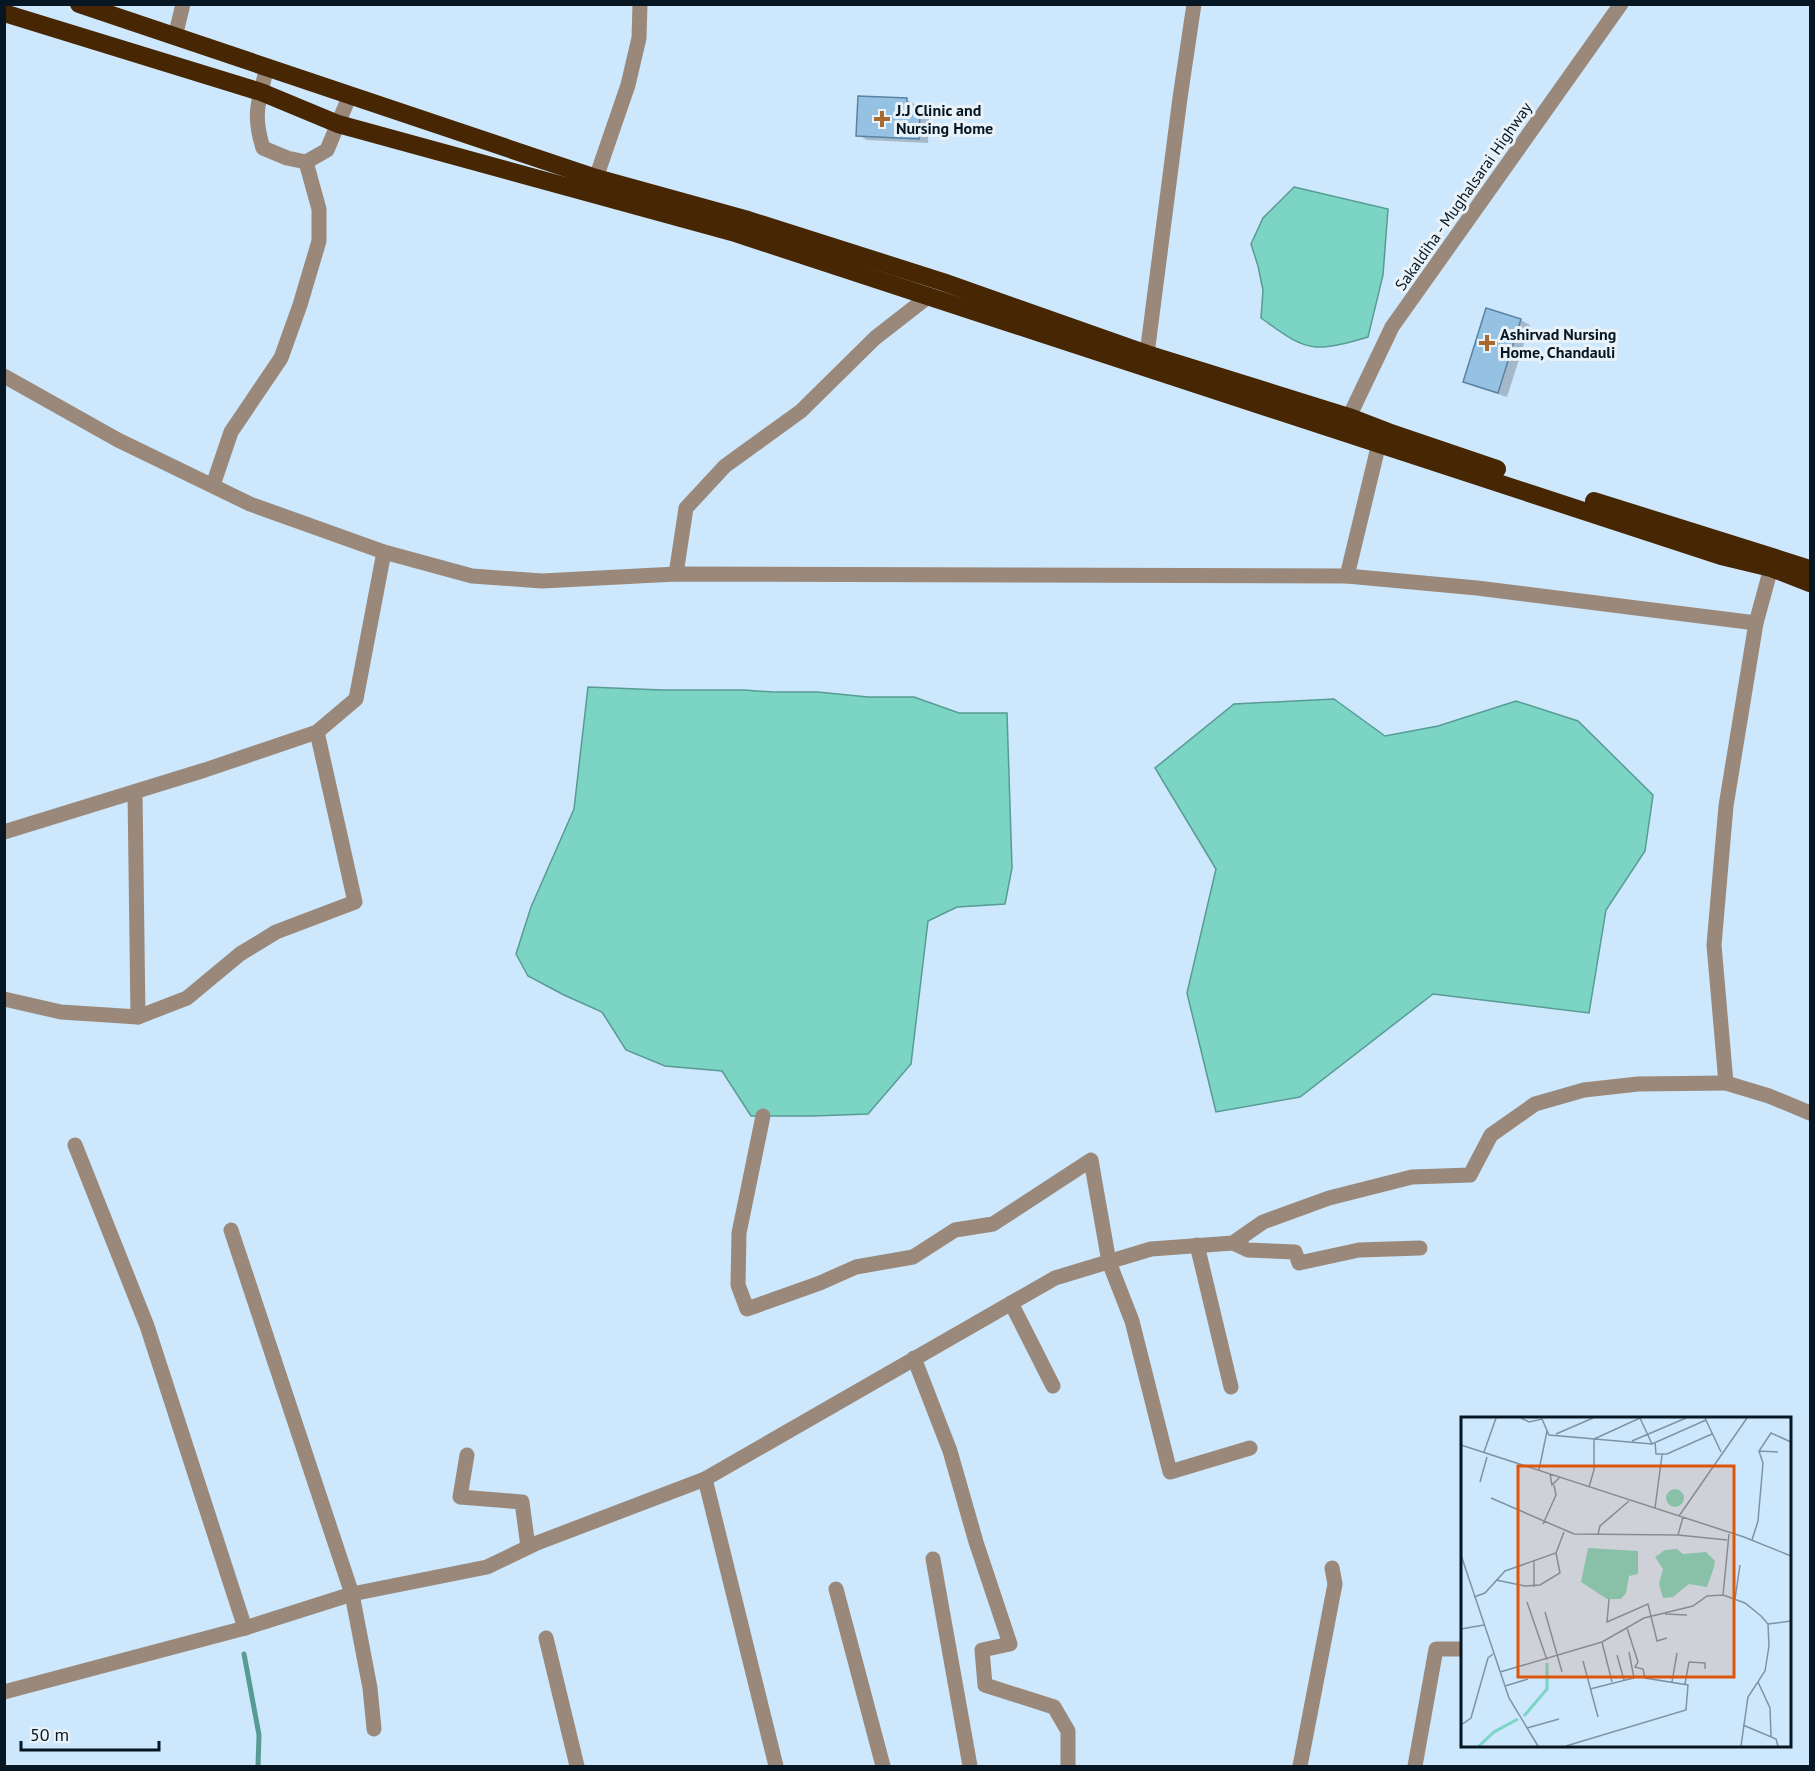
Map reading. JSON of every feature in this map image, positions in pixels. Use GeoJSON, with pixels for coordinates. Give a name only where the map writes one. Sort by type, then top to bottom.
{"type":"FeatureCollection","features":[{"type":"Feature","properties":{"kind":"highway"},"geometry":{"type":"LineString","coordinates":[[79,4],[596,178],[748,220],[932,278],[1147,354],[1349,417],[1383,438],[1721,556],[1771,568],[1810,583]]}},
{"type":"Feature","properties":{"kind":"highway"},"geometry":{"type":"LineString","coordinates":[[4,13],[261,92],[338,124],[732,232],[1383,438],[1810,569]]}},
{"type":"Feature","properties":{"kind":"street"},"geometry":{"type":"LineString","coordinates":[[175,37],[183,4]]}},
{"type":"Feature","properties":{"kind":"street"},"geometry":{"type":"LineString","coordinates":[[596,178],[628,85],[639,38],[640,4]]}},
{"type":"Feature","properties":{"kind":"street"},"geometry":{"type":"LineString","coordinates":[[1147,354],[1194,4]]}},
{"type":"Feature","properties":{"kind":"street","name":"Sakaldiha - Mughalsarai Highway"},"geometry":{"type":"LineString","coordinates":[[1349,417],[1392,327],[1621,4]]}},
{"type":"Feature","properties":{"kind":"street"},"geometry":{"type":"LineString","coordinates":[[267,67],[256,112],[258,131],[263,148],[287,158],[306,162],[327,150],[350,95]]}},
{"type":"Feature","properties":{"kind":"street"},"geometry":{"type":"LineString","coordinates":[[213,485],[231,432],[281,358],[319,241],[319,209],[306,162]]}},
{"type":"Feature","properties":{"kind":"street"},"geometry":{"type":"LineString","coordinates":[[676,574],[686,508],[725,466],[801,411],[875,338],[929,296]]}},
{"type":"Feature","properties":{"kind":"street"},"geometry":{"type":"LineString","coordinates":[[4,375],[118,440],[250,504],[384,552],[472,576],[542,580],[676,574],[1347,576],[1478,588],[1756,623]]}},
{"type":"Feature","properties":{"kind":"street"},"geometry":{"type":"LineString","coordinates":[[1347,576],[1383,438]]}},
{"type":"Feature","properties":{"kind":"street"},"geometry":{"type":"LineString","coordinates":[[4,832],[317,732],[356,699],[384,552]]}},
{"type":"Feature","properties":{"kind":"street"},"geometry":{"type":"LineString","coordinates":[[1726,1083],[1714,945],[1726,806],[1756,623],[1771,568]]}},
{"type":"Feature","properties":{"kind":"street"},"geometry":{"type":"LineString","coordinates":[[4,999],[62,1012],[138,1017],[187,998],[240,954],[276,932],[355,902],[317,732]]}},
{"type":"Feature","properties":{"kind":"street"},"geometry":{"type":"LineString","coordinates":[[135,792],[138,1017]]}},
{"type":"Feature","properties":{"kind":"street"},"geometry":{"type":"LineString","coordinates":[[1233,1243],[1263,1222],[1329,1198],[1412,1177],[1470,1175],[1491,1135],[1535,1104],[1584,1090],[1684,1082],[1726,1083],[1769,1096],[1810,1113]]}},
{"type":"Feature","properties":{"kind":"street"},"geometry":{"type":"LineString","coordinates":[[763,1116],[739,1233],[738,1285],[747,1309],[820,1283],[856,1267],[913,1257],[955,1230],[993,1224],[1091,1160],[1109,1262],[1132,1321],[1170,1472],[1250,1448]]}},
{"type":"Feature","properties":{"kind":"street"},"geometry":{"type":"LineString","coordinates":[[75,1145],[147,1326],[245,1628]]}},
{"type":"Feature","properties":{"kind":"street"},"geometry":{"type":"LineString","coordinates":[[231,1230],[352,1594],[370,1688],[374,1729]]}},
{"type":"Feature","properties":{"kind":"street"},"geometry":{"type":"LineString","coordinates":[[4,1692],[245,1628],[352,1594],[487,1567],[528,1547],[705,1479],[1055,1278],[1151,1249],[1197,1245],[1233,1243],[1248,1250],[1295,1252],[1299,1263],[1359,1250],[1420,1248]]}},
{"type":"Feature","properties":{"kind":"street"},"geometry":{"type":"LineString","coordinates":[[1197,1245],[1231,1387]]}},
{"type":"Feature","properties":{"kind":"street"},"geometry":{"type":"LineString","coordinates":[[1011,1303],[1053,1386]]}},
{"type":"Feature","properties":{"kind":"street"},"geometry":{"type":"LineString","coordinates":[[914,1358],[950,1451],[976,1542],[1010,1644],[982,1650],[985,1685],[1054,1707],[1068,1731],[1068,1767]]}},
{"type":"Feature","properties":{"kind":"street"},"geometry":{"type":"LineString","coordinates":[[467,1455],[460,1497],[522,1502],[528,1547]]}},
{"type":"Feature","properties":{"kind":"street"},"geometry":{"type":"LineString","coordinates":[[705,1479],[776,1767]]}},
{"type":"Feature","properties":{"kind":"street"},"geometry":{"type":"LineString","coordinates":[[933,1559],[970,1767]]}},
{"type":"Feature","properties":{"kind":"street"},"geometry":{"type":"LineString","coordinates":[[1300,1767],[1335,1584],[1332,1568]]}},
{"type":"Feature","properties":{"kind":"street"},"geometry":{"type":"LineString","coordinates":[[836,1589],[883,1767]]}},
{"type":"Feature","properties":{"kind":"street"},"geometry":{"type":"LineString","coordinates":[[546,1638],[577,1767]]}},
{"type":"Feature","properties":{"kind":"street"},"geometry":{"type":"LineString","coordinates":[[1415,1767],[1436,1649],[1461,1649]]}},
{"type":"Feature","properties":{"kind":"shaded area"},"geometry":{"type":"Polygon","coordinates":[[[1294,187],[1388,209],[1383,275],[1368,337],[1328,346],[1308,346],[1287,336],[1261,318],[1263,290],[1251,244],[1263,218],[1294,187]]]}},
{"type":"Feature","properties":{"kind":"shaded area"},"geometry":{"type":"Polygon","coordinates":[[[588,687],[818,692],[868,697],[914,697],[959,713],[1007,713],[1012,868],[1005,904],[957,907],[928,921],[911,1064],[868,1114],[751,1116],[722,1071],[665,1066],[626,1050],[602,1012],[528,976],[516,954],[531,907],[574,809],[588,687]]]}},
{"type":"Feature","properties":{"kind":"shaded area"},"geometry":{"type":"Polygon","coordinates":[[[1334,699],[1385,736],[1438,726],[1516,701],[1578,721],[1653,795],[1645,851],[1606,910],[1589,1013],[1433,994],[1300,1097],[1216,1112],[1187,993],[1216,869],[1155,768],[1234,704],[1334,699]]]}},
{"type":"Feature","properties":{"kind":"building"},"geometry":{"type":"Polygon","coordinates":[[[858,96],[907,98],[907,112],[920,112],[919,139],[856,136],[858,96]]]}},
{"type":"Feature","properties":{"kind":"building"},"geometry":{"type":"Polygon","coordinates":[[[1486,308],[1521,319],[1498,393],[1463,382],[1486,308]]]}},
{"type":"Feature","properties":{"kind":"waterway"},"geometry":{"type":"LineString","coordinates":[[244,1654],[259,1735],[258,1766]]}},
{"type":"Feature","properties":{"kind":"place","name":"J.J Clinic and Nursing Home"},"geometry":{"type":"Point","coordinates":[882,119]}},
{"type":"Feature","properties":{"kind":"place","name":"Ashirvad Nursing Home, Chandauli"},"geometry":{"type":"Point","coordinates":[1487,343]}}]}
